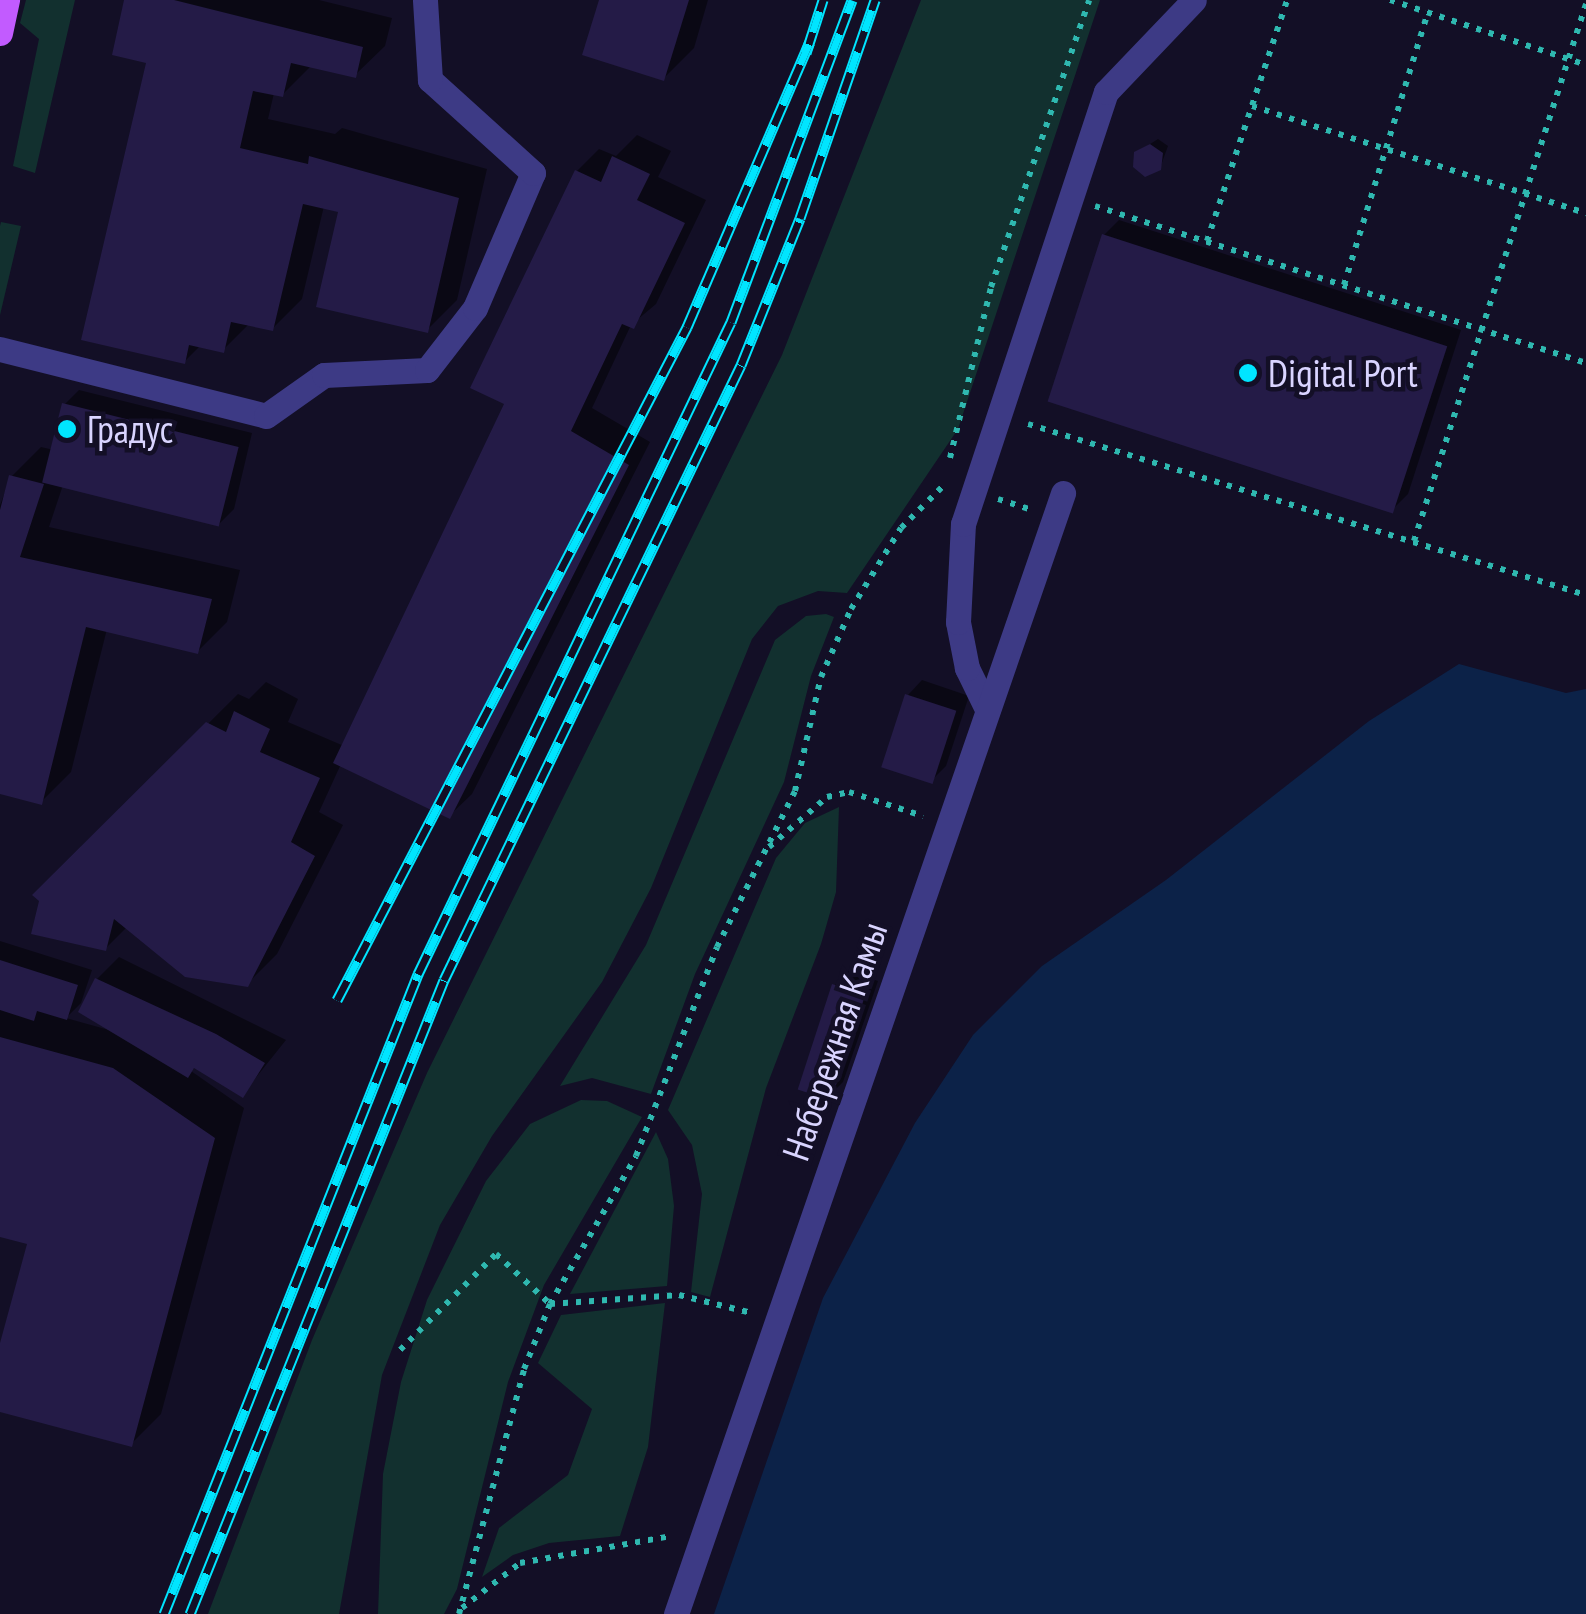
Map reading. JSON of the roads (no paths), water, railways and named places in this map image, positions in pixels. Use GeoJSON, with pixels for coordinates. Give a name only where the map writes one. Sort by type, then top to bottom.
{"type":"FeatureCollection","features":[{"type":"Feature","properties":{"kind":"main road"},"geometry":{"type":"LineString","coordinates":[[0,33],[7,0]]}},
{"type":"Feature","properties":{"kind":"street"},"geometry":{"type":"LineString","coordinates":[[0,349],[266,416],[324,375],[427,370],[475,308],[533,173],[430,80],[425,0]]}},
{"type":"Feature","properties":{"kind":"street"},"geometry":{"type":"LineString","coordinates":[[987,709],[966,668],[958,622],[958,574],[1106,92],[1194,0]]}},
{"type":"Feature","properties":{"kind":"street","name":"Набережная Камы"},"geometry":{"type":"LineString","coordinates":[[676,1614],[1063,493]]}},
{"type":"Feature","properties":{"kind":"water"},"geometry":{"type":"Polygon","coordinates":[[[1459,664],[1566,693],[1586,689],[1586,1614],[714,1614],[823,1298],[915,1123],[973,1035],[1042,966],[1166,880],[1369,721],[1459,664]]]}},
{"type":"Feature","properties":{"kind":"railway"},"geometry":{"type":"LineString","coordinates":[[806,53],[823,0]]}},
{"type":"Feature","properties":{"kind":"railway"},"geometry":{"type":"LineString","coordinates":[[164,1614],[418,974],[731,322],[852,0]]}},
{"type":"Feature","properties":{"kind":"railway"},"geometry":{"type":"LineString","coordinates":[[190,1614],[444,980],[741,365],[800,218],[875,0]]}},
{"type":"Feature","properties":{"kind":"railway"},"geometry":{"type":"LineString","coordinates":[[337,1000],[687,327],[810,42]]}},
{"type":"Feature","properties":{"kind":"place","name":"Digital Port"},"geometry":{"type":"Point","coordinates":[1248,373]}},
{"type":"Feature","properties":{"kind":"place","name":"Градус"},"geometry":{"type":"Point","coordinates":[67,429]}}]}
